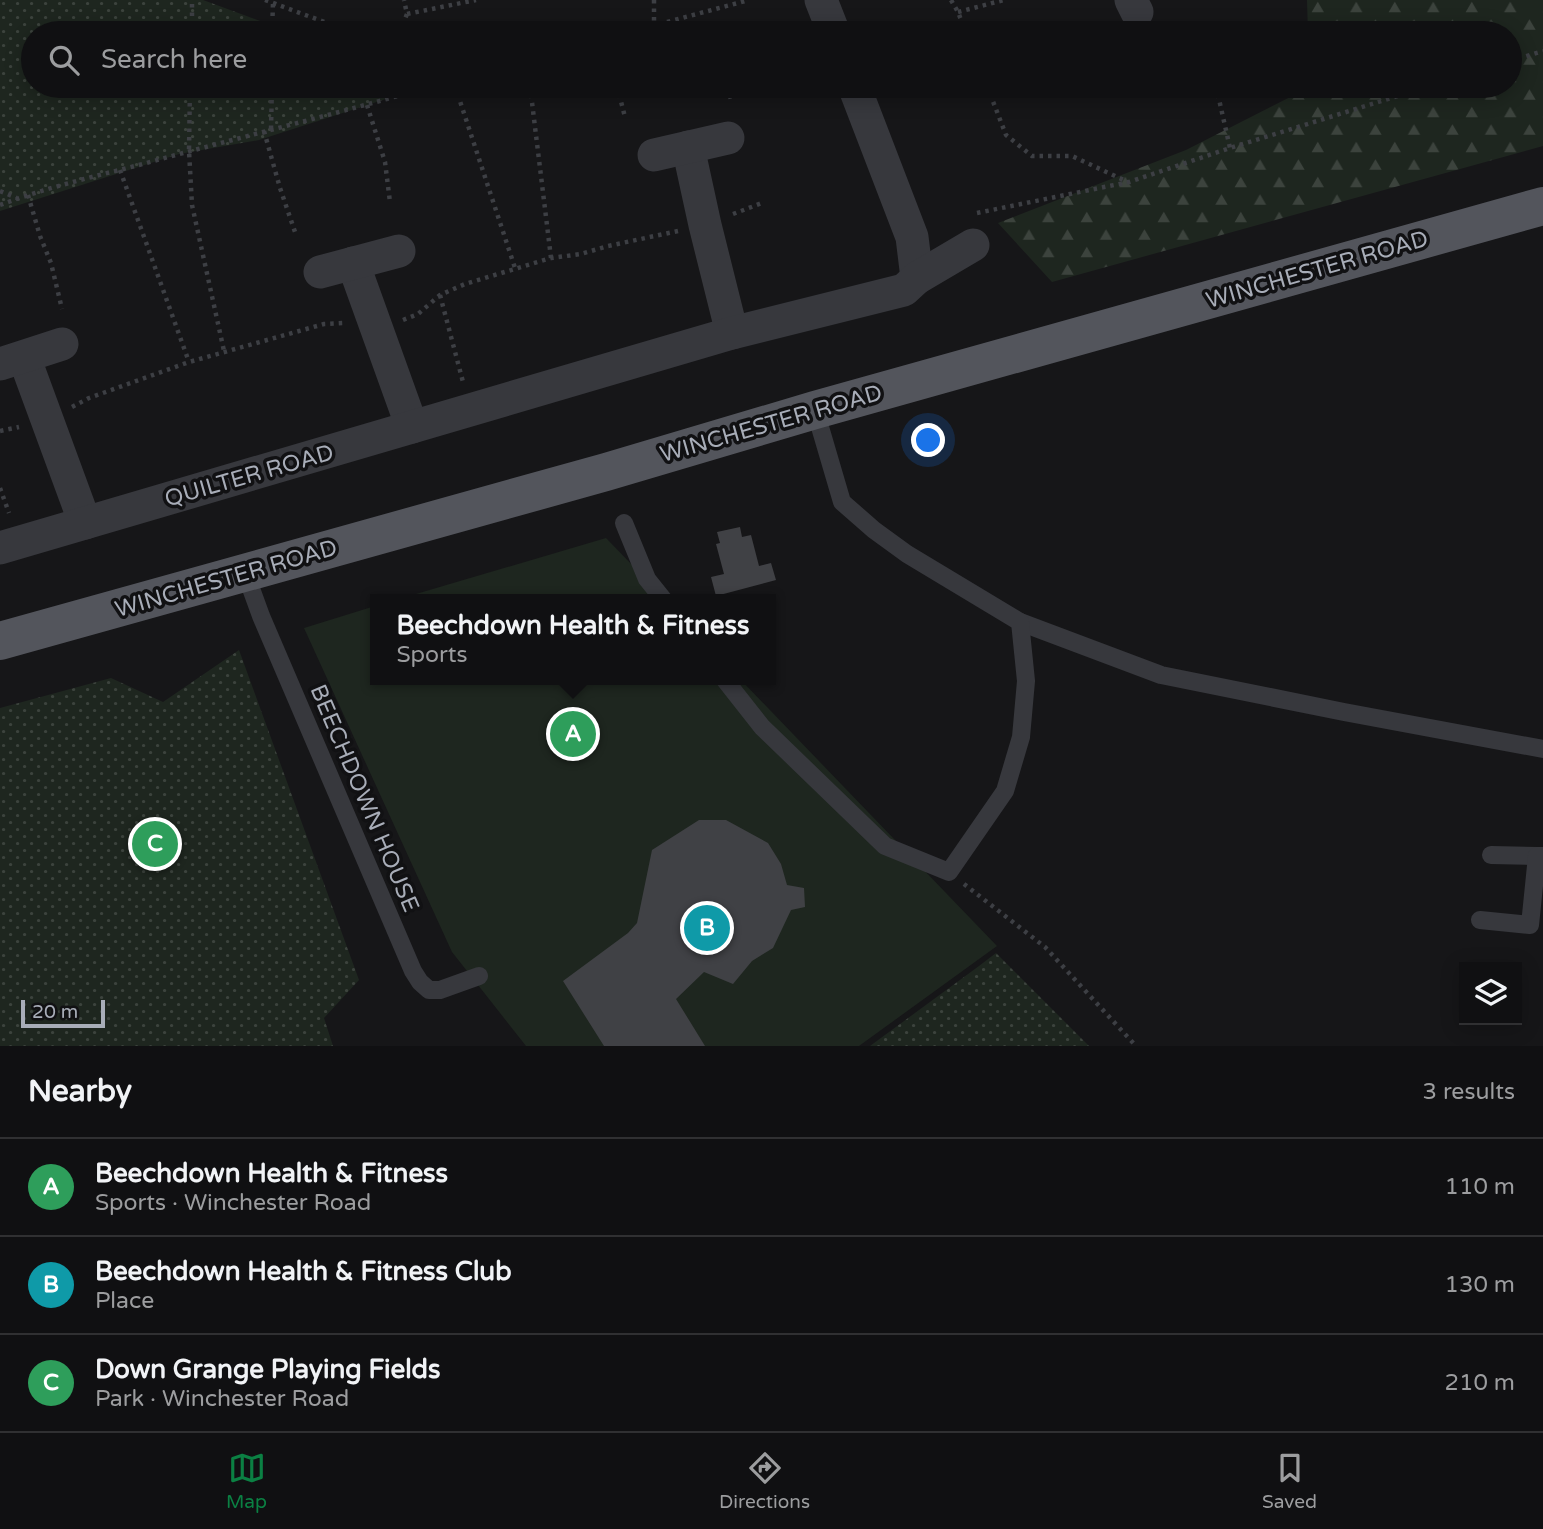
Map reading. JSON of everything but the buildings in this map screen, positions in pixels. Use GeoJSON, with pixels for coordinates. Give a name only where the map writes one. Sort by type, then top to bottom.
{"type":"FeatureCollection","features":[{"type":"Feature","properties":{"kind":"main road","name":"WINCHESTER ROAD"},"geometry":{"type":"LineString","coordinates":[[0,641],[1543,206]]}},
{"type":"Feature","properties":{"kind":"street"},"geometry":{"type":"LineString","coordinates":[[821,0],[829,21]]}},
{"type":"Feature","properties":{"kind":"street"},"geometry":{"type":"LineString","coordinates":[[859,98],[912,237],[917,278]]}},
{"type":"Feature","properties":{"kind":"street"},"geometry":{"type":"LineString","coordinates":[[654,155],[728,138]]}},
{"type":"Feature","properties":{"kind":"street"},"geometry":{"type":"LineString","coordinates":[[688,147],[732,333]]}},
{"type":"Feature","properties":{"kind":"street","name":"QUILTER ROAD"},"geometry":{"type":"LineString","coordinates":[[0,548],[732,333],[904,290],[971,230]]}},
{"type":"Feature","properties":{"kind":"street"},"geometry":{"type":"LineString","coordinates":[[320,272],[399,251]]}},
{"type":"Feature","properties":{"kind":"street"},"geometry":{"type":"LineString","coordinates":[[354,263],[412,427]]}},
{"type":"Feature","properties":{"kind":"street"},"geometry":{"type":"LineString","coordinates":[[62,344],[12,361],[85,523]]}},
{"type":"Feature","properties":{"kind":"lane"},"geometry":{"type":"LineString","coordinates":[[815,410],[842,502],[907,554],[1020,622],[1161,675],[1543,749]]}},
{"type":"Feature","properties":{"kind":"lane"},"geometry":{"type":"LineString","coordinates":[[624,523],[646,579],[659,594]]}},
{"type":"Feature","properties":{"kind":"lane","name":"BEECHDOWN HOUSE"},"geometry":{"type":"LineString","coordinates":[[245,572],[261,616],[413,971],[429,990],[440,990],[479,976]]}},
{"type":"Feature","properties":{"kind":"lane"},"geometry":{"type":"LineString","coordinates":[[729,685],[762,727],[885,846],[949,872],[1005,791],[1021,737],[1026,681],[1020,622]]}},
{"type":"Feature","properties":{"kind":"lane"},"geometry":{"type":"LineString","coordinates":[[1480,920],[1536,926],[1540,856],[1491,855]]}},
{"type":"Feature","properties":{"kind":"path"},"geometry":{"type":"LineString","coordinates":[[191,21],[192,0]]}},
{"type":"Feature","properties":{"kind":"path"},"geometry":{"type":"LineString","coordinates":[[265,0],[324,21]]}},
{"type":"Feature","properties":{"kind":"path"},"geometry":{"type":"LineString","coordinates":[[404,0],[407,14],[404,21]]}},
{"type":"Feature","properties":{"kind":"path"},"geometry":{"type":"LineString","coordinates":[[407,14],[475,0]]}},
{"type":"Feature","properties":{"kind":"path"},"geometry":{"type":"LineString","coordinates":[[654,0],[654,21]]}},
{"type":"Feature","properties":{"kind":"path"},"geometry":{"type":"LineString","coordinates":[[672,21],[749,0]]}},
{"type":"Feature","properties":{"kind":"path"},"geometry":{"type":"LineString","coordinates":[[951,0],[961,21]]}},
{"type":"Feature","properties":{"kind":"path"},"geometry":{"type":"LineString","coordinates":[[958,12],[1004,0]]}},
{"type":"Feature","properties":{"kind":"path"},"geometry":{"type":"LineString","coordinates":[[272,21],[273,1]]}},
{"type":"Feature","properties":{"kind":"path"},"geometry":{"type":"LineString","coordinates":[[1522,57],[1543,51]]}},
{"type":"Feature","properties":{"kind":"path"},"geometry":{"type":"LineString","coordinates":[[190,98],[192,205],[224,351]]}},
{"type":"Feature","properties":{"kind":"path"},"geometry":{"type":"LineString","coordinates":[[271,98],[271,129]]}},
{"type":"Feature","properties":{"kind":"path"},"geometry":{"type":"LineString","coordinates":[[0,205],[28,195],[391,98]]}},
{"type":"Feature","properties":{"kind":"path"},"geometry":{"type":"LineString","coordinates":[[459,98],[515,268]]}},
{"type":"Feature","properties":{"kind":"path"},"geometry":{"type":"LineString","coordinates":[[531,98],[551,258]]}},
{"type":"Feature","properties":{"kind":"path"},"geometry":{"type":"LineString","coordinates":[[620,98],[625,117]]}},
{"type":"Feature","properties":{"kind":"path"},"geometry":{"type":"LineString","coordinates":[[992,98],[1006,135],[1032,156],[1072,156],[1129,182]]}},
{"type":"Feature","properties":{"kind":"path"},"geometry":{"type":"LineString","coordinates":[[1219,98],[1230,148]]}},
{"type":"Feature","properties":{"kind":"path"},"geometry":{"type":"LineString","coordinates":[[971,230],[1391,98]]}},
{"type":"Feature","properties":{"kind":"path"},"geometry":{"type":"LineString","coordinates":[[367,105],[385,162],[390,202]]}},
{"type":"Feature","properties":{"kind":"path"},"geometry":{"type":"LineString","coordinates":[[264,131],[295,232]]}},
{"type":"Feature","properties":{"kind":"path"},"geometry":{"type":"LineString","coordinates":[[120,170],[189,362]]}},
{"type":"Feature","properties":{"kind":"path"},"geometry":{"type":"LineString","coordinates":[[0,191],[18,198]]}},
{"type":"Feature","properties":{"kind":"path"},"geometry":{"type":"LineString","coordinates":[[28,195],[51,263],[62,309]]}},
{"type":"Feature","properties":{"kind":"path"},"geometry":{"type":"LineString","coordinates":[[440,295],[464,386]]}},
{"type":"Feature","properties":{"kind":"path"},"geometry":{"type":"LineString","coordinates":[[949,872],[1045,947],[1136,1046]]}},
{"type":"Feature","properties":{"kind":"green space"},"geometry":{"type":"Polygon","coordinates":[[[0,0],[203,0],[260,21],[21,21],[21,98],[389,98],[259,140],[179,154],[0,211],[0,0]]]}},
{"type":"Feature","properties":{"kind":"green space"},"geometry":{"type":"Polygon","coordinates":[[[1307,0],[1543,0],[1543,146],[1052,282],[998,223],[1186,150],[1288,98],[1522,98],[1522,21],[1308,21],[1307,0]]]}},
{"type":"Feature","properties":{"kind":"green space"},"geometry":{"type":"Polygon","coordinates":[[[606,538],[660,594],[416,594],[606,538]]]}},
{"type":"Feature","properties":{"kind":"green space"},"geometry":{"type":"Polygon","coordinates":[[[370,608],[370,685],[746,685],[997,946],[859,1046],[526,1046],[452,952],[304,628],[370,608]]]}},
{"type":"Feature","properties":{"kind":"green space"},"geometry":{"type":"Polygon","coordinates":[[[239,650],[359,980],[324,1018],[333,1046],[0,1046],[0,708],[111,678],[163,702],[239,650]]]}},
{"type":"Feature","properties":{"kind":"green space"},"geometry":{"type":"Polygon","coordinates":[[[996,953],[1089,1046],[870,1046],[979,966],[996,953]]]}},
{"type":"Feature","properties":{"kind":"place","name":"Beechdown Health & Fitness"},"geometry":{"type":"Point","coordinates":[573,734]}},
{"type":"Feature","properties":{"kind":"place","name":"Down Grange Playing Fields"},"geometry":{"type":"Point","coordinates":[155,844]}},
{"type":"Feature","properties":{"kind":"place","name":"Beechdown Health & Fitness Club"},"geometry":{"type":"Point","coordinates":[707,928]}}]}
